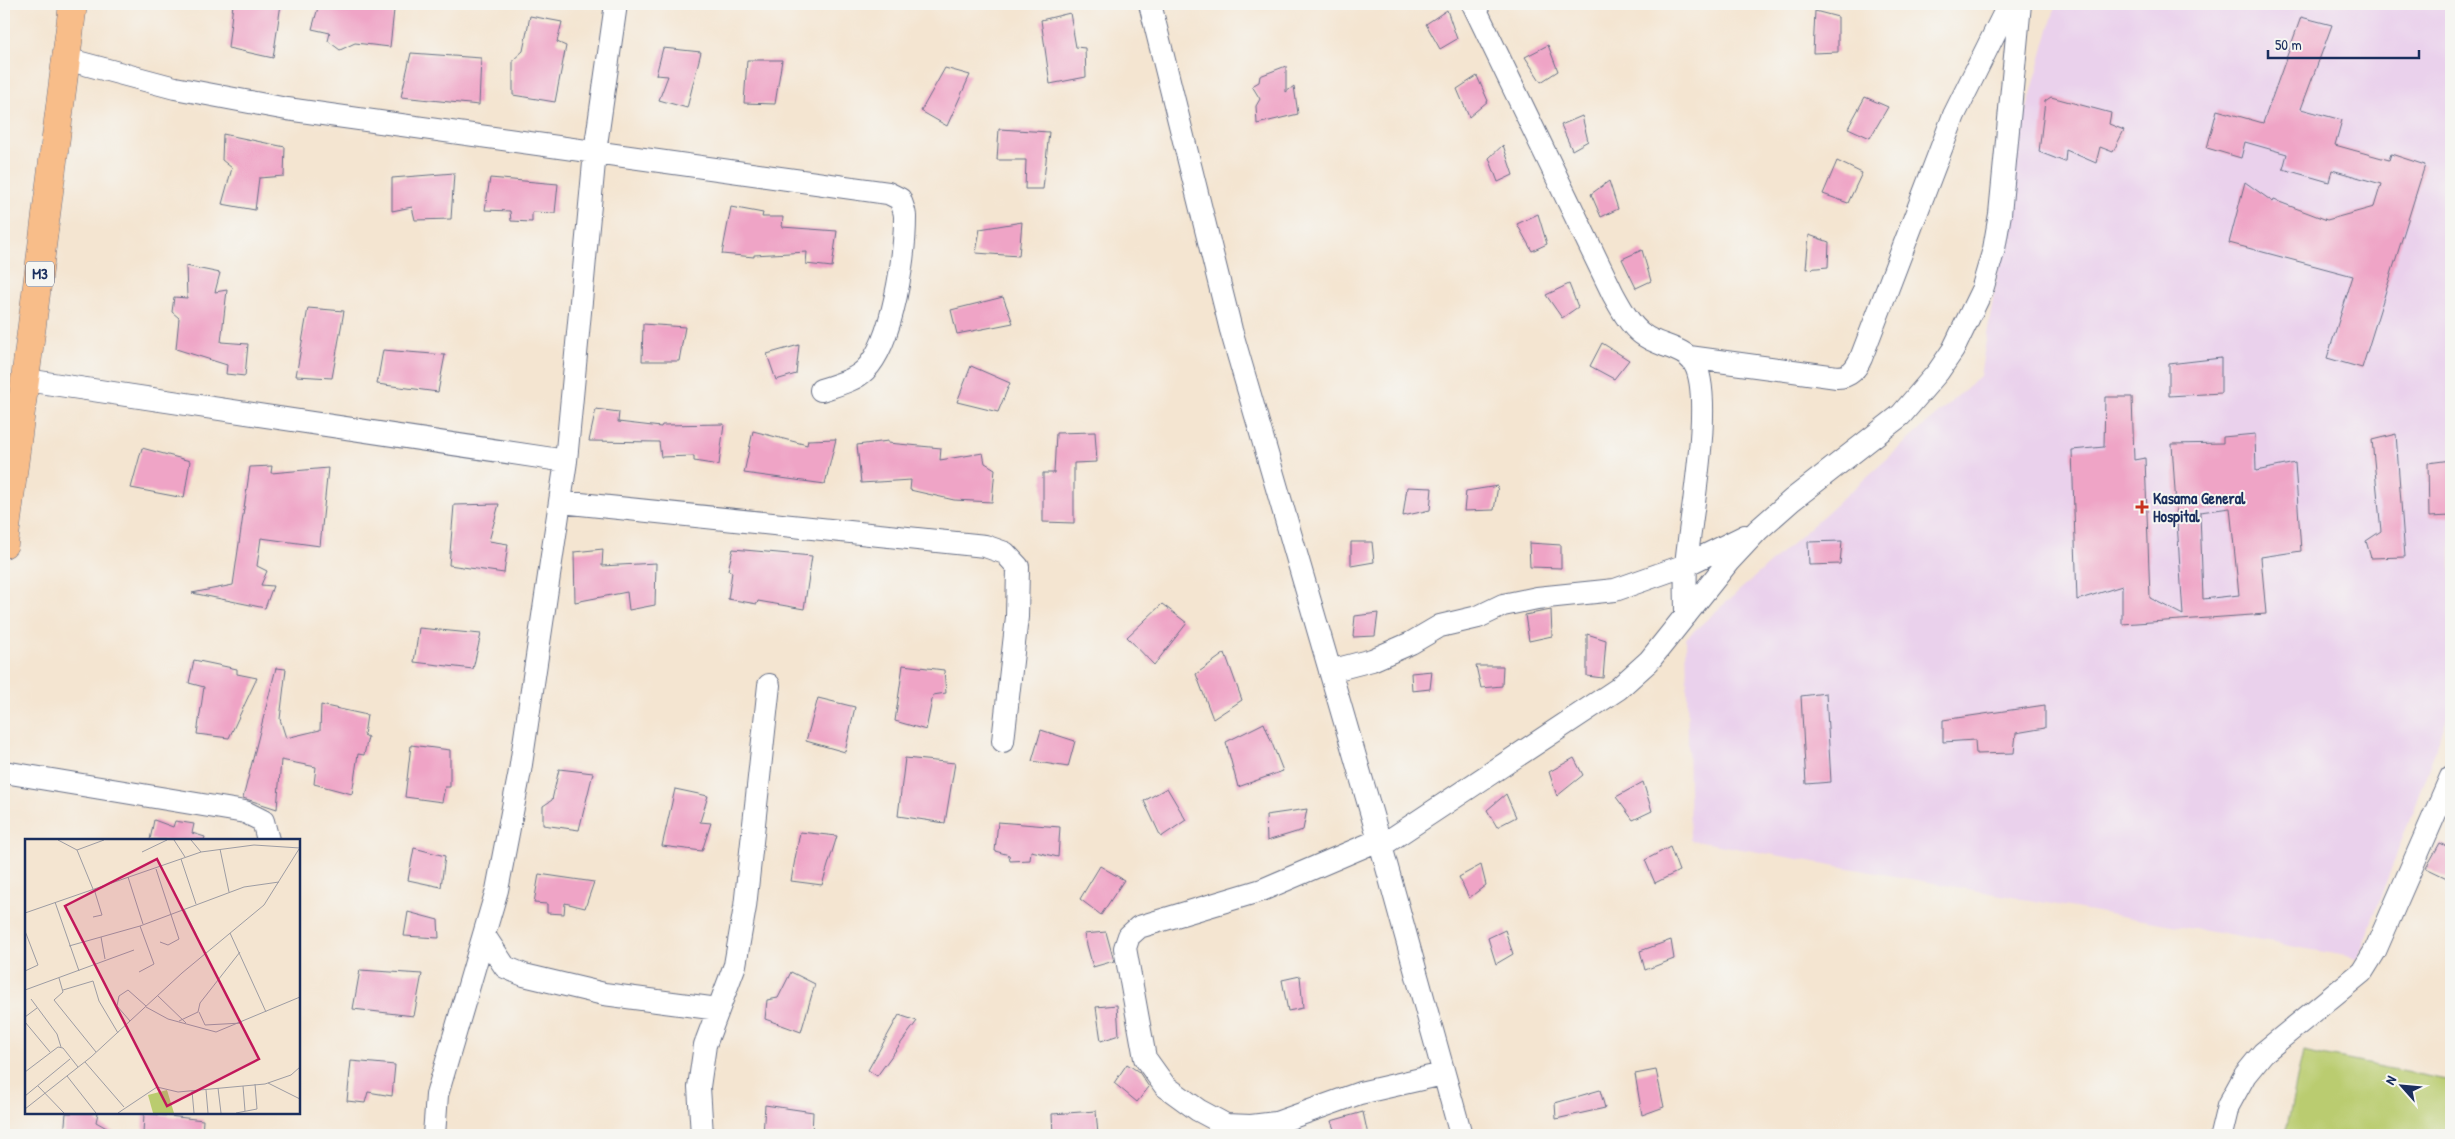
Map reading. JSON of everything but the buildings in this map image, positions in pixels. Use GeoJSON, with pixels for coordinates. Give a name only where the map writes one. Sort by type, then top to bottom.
{"type":"FeatureCollection","features":[{"type":"Feature","properties":{"kind":"main road","name":"M3"},"geometry":{"type":"LineString","coordinates":[[4,544],[74,4]]}},
{"type":"Feature","properties":{"kind":"street"},"geometry":{"type":"LineString","coordinates":[[434,1135],[437,1095],[497,890],[509,832],[566,461],[595,152],[616,4]]}},
{"type":"Feature","properties":{"kind":"street"},"geometry":{"type":"LineString","coordinates":[[1150,4],[1231,330],[1380,843],[1460,1135]]}},
{"type":"Feature","properties":{"kind":"street"},"geometry":{"type":"LineString","coordinates":[[1473,4],[1613,294],[1629,320],[1641,334],[1689,357],[1837,377],[1845,377],[1856,367],[1954,115],[2009,4]]}},
{"type":"Feature","properties":{"kind":"street"},"geometry":{"type":"LineString","coordinates":[[1443,1074],[1360,1093],[1276,1123],[1251,1126],[1226,1125],[1198,1110],[1164,1086],[1145,1058],[1125,948],[1129,936],[1139,927],[1157,920],[1262,890],[1380,843],[1618,690],[1649,661],[1729,561],[1758,530],[1792,500],[1901,415],[1938,372],[1967,322],[1982,290],[1994,249],[2000,214],[2020,4]]}},
{"type":"Feature","properties":{"kind":"street"},"geometry":{"type":"LineString","coordinates":[[66,59],[175,88],[287,108],[888,193],[900,199],[905,215],[901,262],[890,323],[879,351],[866,370],[850,380],[821,390]]}},
{"type":"Feature","properties":{"kind":"street"},"geometry":{"type":"LineString","coordinates":[[1686,615],[1686,565],[1699,466],[1702,411],[1699,376],[1695,364],[1689,357]]}},
{"type":"Feature","properties":{"kind":"street"},"geometry":{"type":"LineString","coordinates":[[26,380],[566,461]]}},
{"type":"Feature","properties":{"kind":"street"},"geometry":{"type":"LineString","coordinates":[[560,502],[985,546],[1005,553],[1018,567],[1017,617],[1003,741]]}},
{"type":"Feature","properties":{"kind":"street"},"geometry":{"type":"LineString","coordinates":[[1330,671],[1372,660],[1411,643],[1440,626],[1478,616],[1503,605],[1537,598],[1615,590],[1686,565],[1758,530]]}},
{"type":"Feature","properties":{"kind":"street"},"geometry":{"type":"LineString","coordinates":[[702,1135],[698,1087],[705,1045],[734,964],[745,907],[769,685]]}},
{"type":"Feature","properties":{"kind":"street"},"geometry":{"type":"LineString","coordinates":[[4,772],[244,812],[263,821],[268,839]]}},
{"type":"Feature","properties":{"kind":"street"},"geometry":{"type":"LineString","coordinates":[[2221,1135],[2228,1106],[2245,1075],[2263,1053],[2362,972],[2443,822],[2451,777]]}},
{"type":"Feature","properties":{"kind":"street"},"geometry":{"type":"LineString","coordinates":[[484,935],[505,967],[524,976],[604,994],[718,1009]]}},
{"type":"Feature","properties":{"kind":"shaded area","name":"Kasama General Hospital"},"geometry":{"type":"Polygon","coordinates":[[[2056,4],[2451,4],[2451,708],[2358,958],[1690,840],[1686,638],[1980,376],[2023,123],[2056,4]]]}},
{"type":"Feature","properties":{"kind":"green space"},"geometry":{"type":"Polygon","coordinates":[[[2303,1051],[2451,1081],[2451,1135],[2285,1135],[2303,1051]]]}},
{"type":"Feature","properties":{"kind":"place","name":"Kasama General Hospital"},"geometry":{"type":"Point","coordinates":[2142,507]}}]}
